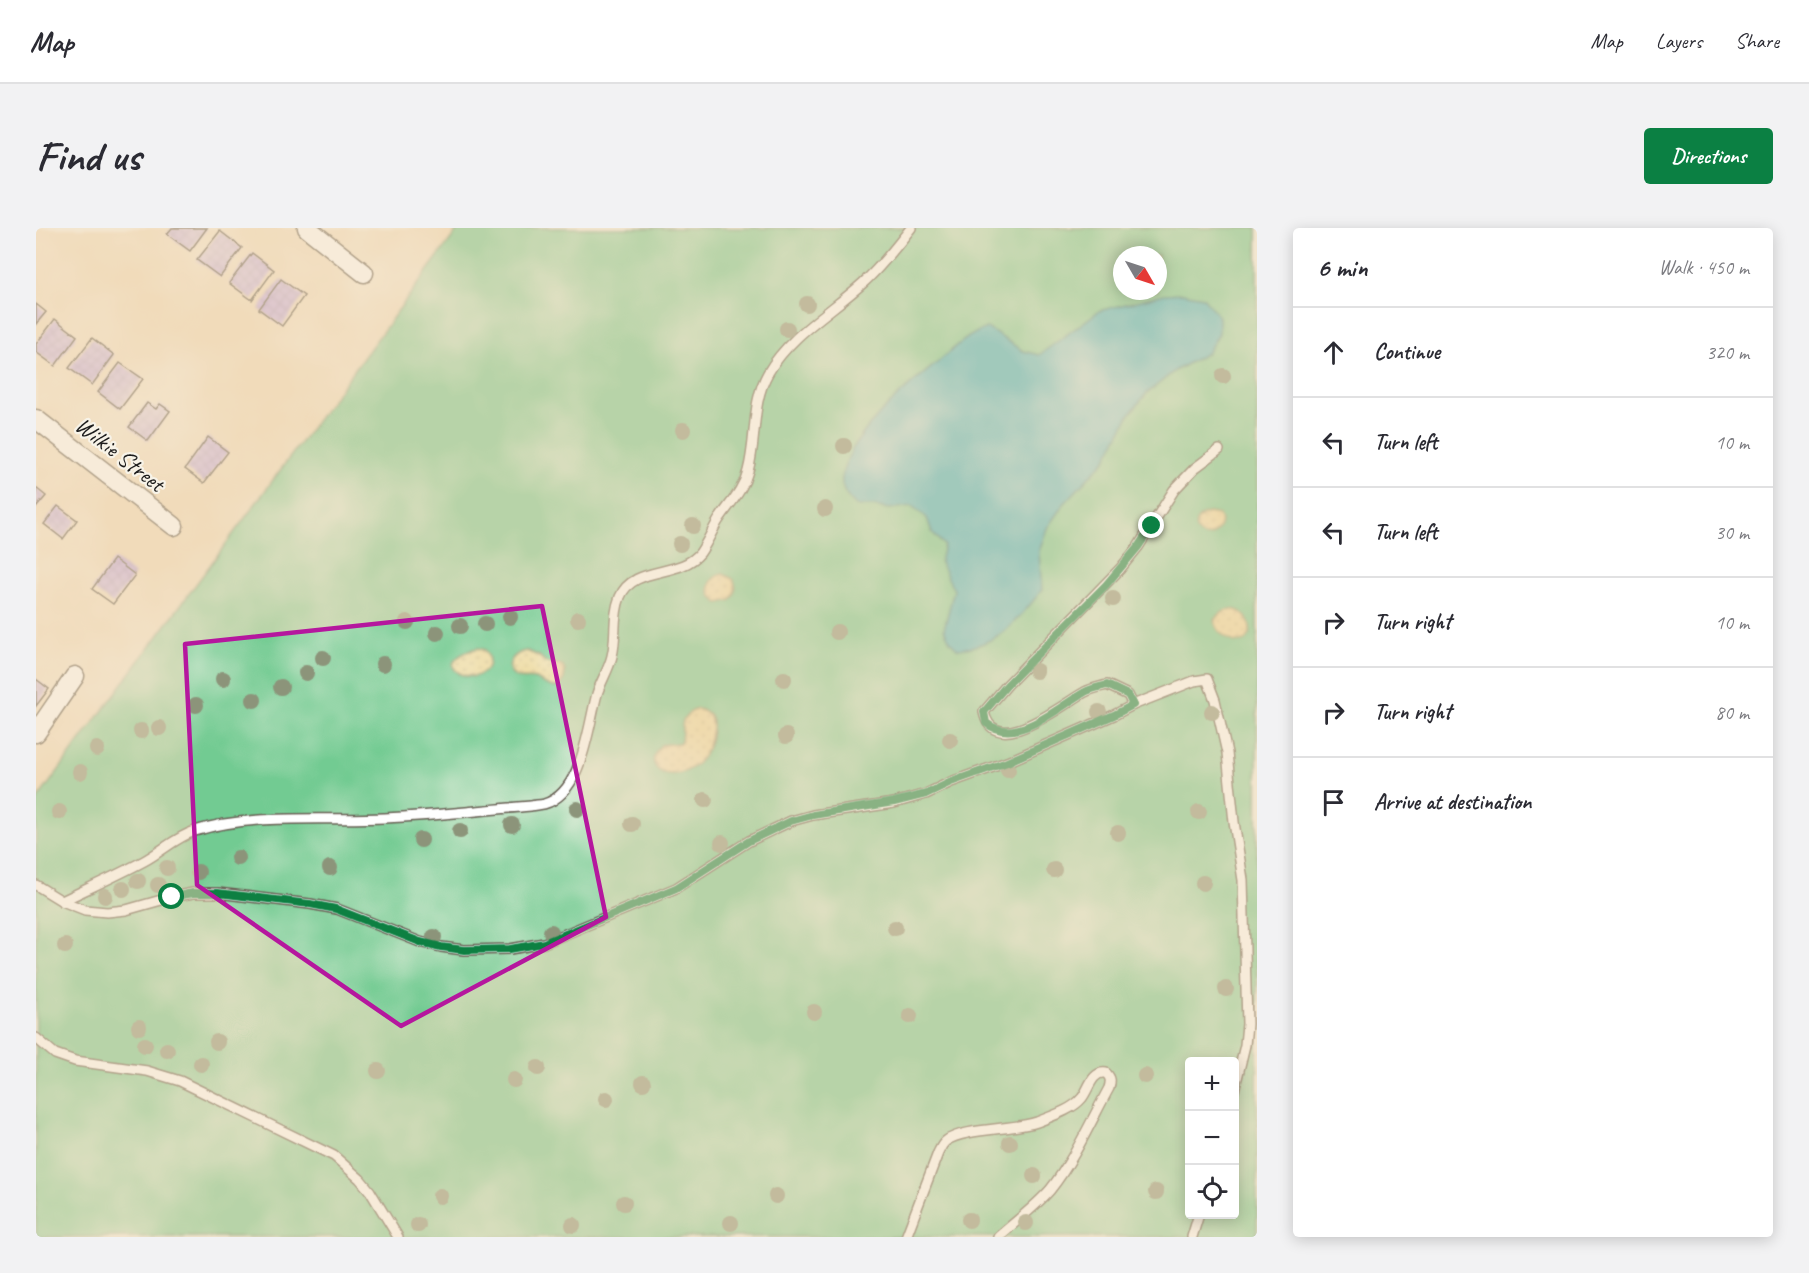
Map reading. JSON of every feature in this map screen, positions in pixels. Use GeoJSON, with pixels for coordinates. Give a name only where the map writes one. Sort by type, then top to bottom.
{"type":"FeatureCollection","features":[{"type":"Feature","properties":{"kind":"street"},"geometry":{"type":"LineString","coordinates":[[307,228],[364,273]]}},
{"type":"Feature","properties":{"kind":"street","name":"Wilkie Street"},"geometry":{"type":"LineString","coordinates":[[36,419],[174,526]]}},
{"type":"Feature","properties":{"kind":"street"},"geometry":{"type":"LineString","coordinates":[[36,733],[75,676]]}},
{"type":"Feature","properties":{"kind":"lane"},"geometry":{"type":"LineString","coordinates":[[62,901],[145,861],[174,841],[194,831],[212,827],[248,821],[434,815],[531,806],[553,800],[569,785],[582,757],[597,695],[612,655],[614,616],[622,591],[637,579],[683,565],[700,553],[745,482],[754,445],[757,404],[761,388],[777,360],[788,346],[866,281],[911,228]]}},
{"type":"Feature","properties":{"kind":"lane"},"geometry":{"type":"LineString","coordinates":[[1133,705],[1128,695],[1107,685],[1087,691],[1034,724],[1019,728],[994,729],[986,723],[984,712],[1138,547],[1174,490],[1195,468],[1219,450]]}},
{"type":"Feature","properties":{"kind":"lane"},"geometry":{"type":"LineString","coordinates":[[36,885],[62,901],[85,910],[107,912],[126,910],[193,893],[218,893],[336,909],[420,942],[441,947],[510,949],[544,943],[676,888],[749,841],[791,821],[926,794],[951,782],[1007,762],[1133,705],[1194,681],[1207,679],[1215,700],[1227,753],[1243,880],[1247,1024],[1239,1070]]}},
{"type":"Feature","properties":{"kind":"lane"},"geometry":{"type":"LineString","coordinates":[[36,1038],[55,1054],[75,1061],[147,1071],[180,1081],[334,1156],[370,1191],[398,1237]]}},
{"type":"Feature","properties":{"kind":"lane"},"geometry":{"type":"LineString","coordinates":[[906,1237],[938,1153],[946,1141],[965,1134],[1035,1123],[1066,1110],[1084,1096],[1098,1074],[1106,1073],[1110,1076],[1109,1088],[1072,1156],[1052,1187],[1044,1197],[998,1237]]}},
{"type":"Feature","properties":{"kind":"lane"},"geometry":{"type":"LineString","coordinates":[[1192,1237],[1198,1219]]}},
{"type":"Feature","properties":{"kind":"highlighted area"},"geometry":{"type":"Polygon","coordinates":[[[542,606],[606,917],[401,1026],[197,885],[185,644],[542,606]]]}},
{"type":"Feature","properties":{"kind":"green space"},"geometry":{"type":"Polygon","coordinates":[[[459,228],[1257,228],[1257,1237],[36,1237],[36,801],[459,228]]]}},
{"type":"Feature","properties":{"kind":"sand"},"geometry":{"type":"Polygon","coordinates":[[[1208,513],[1219,515],[1221,522],[1218,529],[1207,536],[1198,532],[1196,522],[1208,513]]]}},
{"type":"Feature","properties":{"kind":"sand"},"geometry":{"type":"Polygon","coordinates":[[[723,574],[733,579],[735,590],[731,600],[719,603],[711,595],[710,587],[714,579],[723,574]]]}},
{"type":"Feature","properties":{"kind":"sand"},"geometry":{"type":"Polygon","coordinates":[[[1231,609],[1242,613],[1249,623],[1250,632],[1244,642],[1231,640],[1224,636],[1214,621],[1221,613],[1231,609]]]}},
{"type":"Feature","properties":{"kind":"sand"},"geometry":{"type":"Polygon","coordinates":[[[478,648],[485,650],[488,657],[489,663],[483,672],[467,676],[455,670],[454,661],[468,651],[478,648]]]}},
{"type":"Feature","properties":{"kind":"sand"},"geometry":{"type":"Polygon","coordinates":[[[527,651],[539,656],[547,663],[562,665],[565,671],[561,685],[554,687],[535,679],[520,678],[512,674],[510,662],[515,656],[527,651]]]}},
{"type":"Feature","properties":{"kind":"sand"},"geometry":{"type":"Polygon","coordinates":[[[697,709],[707,713],[712,721],[707,749],[698,763],[685,771],[673,774],[662,772],[655,766],[654,757],[661,745],[681,741],[684,718],[697,709]]]}},
{"type":"Feature","properties":{"kind":"water"},"geometry":{"type":"Polygon","coordinates":[[[1183,293],[1203,297],[1219,317],[1219,333],[1207,353],[1176,370],[1147,393],[1130,414],[1106,459],[1063,505],[1047,528],[1039,552],[1042,590],[1025,611],[996,637],[985,643],[958,649],[950,641],[944,629],[954,590],[940,562],[944,545],[932,532],[927,518],[912,506],[889,509],[856,506],[850,500],[844,490],[842,478],[846,461],[855,445],[866,429],[895,399],[955,347],[980,331],[987,328],[1023,351],[1039,355],[1099,311],[1141,300],[1167,300],[1167,294],[1183,293]]]}},
{"type":"Feature","properties":{"kind":"building"},"geometry":{"type":"Polygon","coordinates":[[[172,228],[207,228],[190,251],[167,234],[172,228]]]}},
{"type":"Feature","properties":{"kind":"building"},"geometry":{"type":"Polygon","coordinates":[[[220,231],[242,248],[220,277],[197,260],[220,231]]]}},
{"type":"Feature","properties":{"kind":"building"},"geometry":{"type":"Polygon","coordinates":[[[252,253],[274,270],[252,300],[229,283],[252,253]]]}},
{"type":"Feature","properties":{"kind":"building"},"geometry":{"type":"Polygon","coordinates":[[[281,279],[304,296],[282,326],[259,309],[281,279]]]}},
{"type":"Feature","properties":{"kind":"building"},"geometry":{"type":"Polygon","coordinates":[[[36,304],[46,312],[36,324],[36,304]]]}},
{"type":"Feature","properties":{"kind":"building"},"geometry":{"type":"Polygon","coordinates":[[[55,319],[77,336],[55,366],[36,352],[36,344],[55,319]]]}},
{"type":"Feature","properties":{"kind":"building"},"geometry":{"type":"Polygon","coordinates":[[[92,338],[114,355],[92,385],[69,368],[92,338]]]}},
{"type":"Feature","properties":{"kind":"building"},"geometry":{"type":"Polygon","coordinates":[[[120,363],[143,379],[120,409],[98,392],[120,363]]]}},
{"type":"Feature","properties":{"kind":"building"},"geometry":{"type":"Polygon","coordinates":[[[147,403],[156,409],[160,404],[170,411],[148,441],[129,427],[147,403]]]}},
{"type":"Feature","properties":{"kind":"building"},"geometry":{"type":"Polygon","coordinates":[[[208,437],[228,452],[204,483],[185,469],[208,437]]]}},
{"type":"Feature","properties":{"kind":"building"},"geometry":{"type":"Polygon","coordinates":[[[36,488],[46,496],[36,508],[36,488]]]}},
{"type":"Feature","properties":{"kind":"building"},"geometry":{"type":"Polygon","coordinates":[[[58,506],[77,520],[63,539],[44,524],[58,506]]]}},
{"type":"Feature","properties":{"kind":"building"},"geometry":{"type":"Polygon","coordinates":[[[114,559],[135,575],[113,604],[92,589],[114,559]]]}},
{"type":"Feature","properties":{"kind":"building"},"geometry":{"type":"Polygon","coordinates":[[[36,679],[49,689],[36,706],[36,679]]]}},
{"type":"Feature","properties":{"kind":"route"},"geometry":{"type":"LineString","coordinates":[[172,897],[193,893],[218,893],[310,904],[336,909],[420,942],[464,950],[510,949],[544,943],[676,888],[749,841],[791,821],[926,794],[951,782],[1007,762],[1133,705],[1128,695],[1107,685],[1087,691],[1034,724],[1019,728],[994,729],[986,723],[984,712],[1007,685],[1106,585],[1138,547],[1152,526]]}}]}
